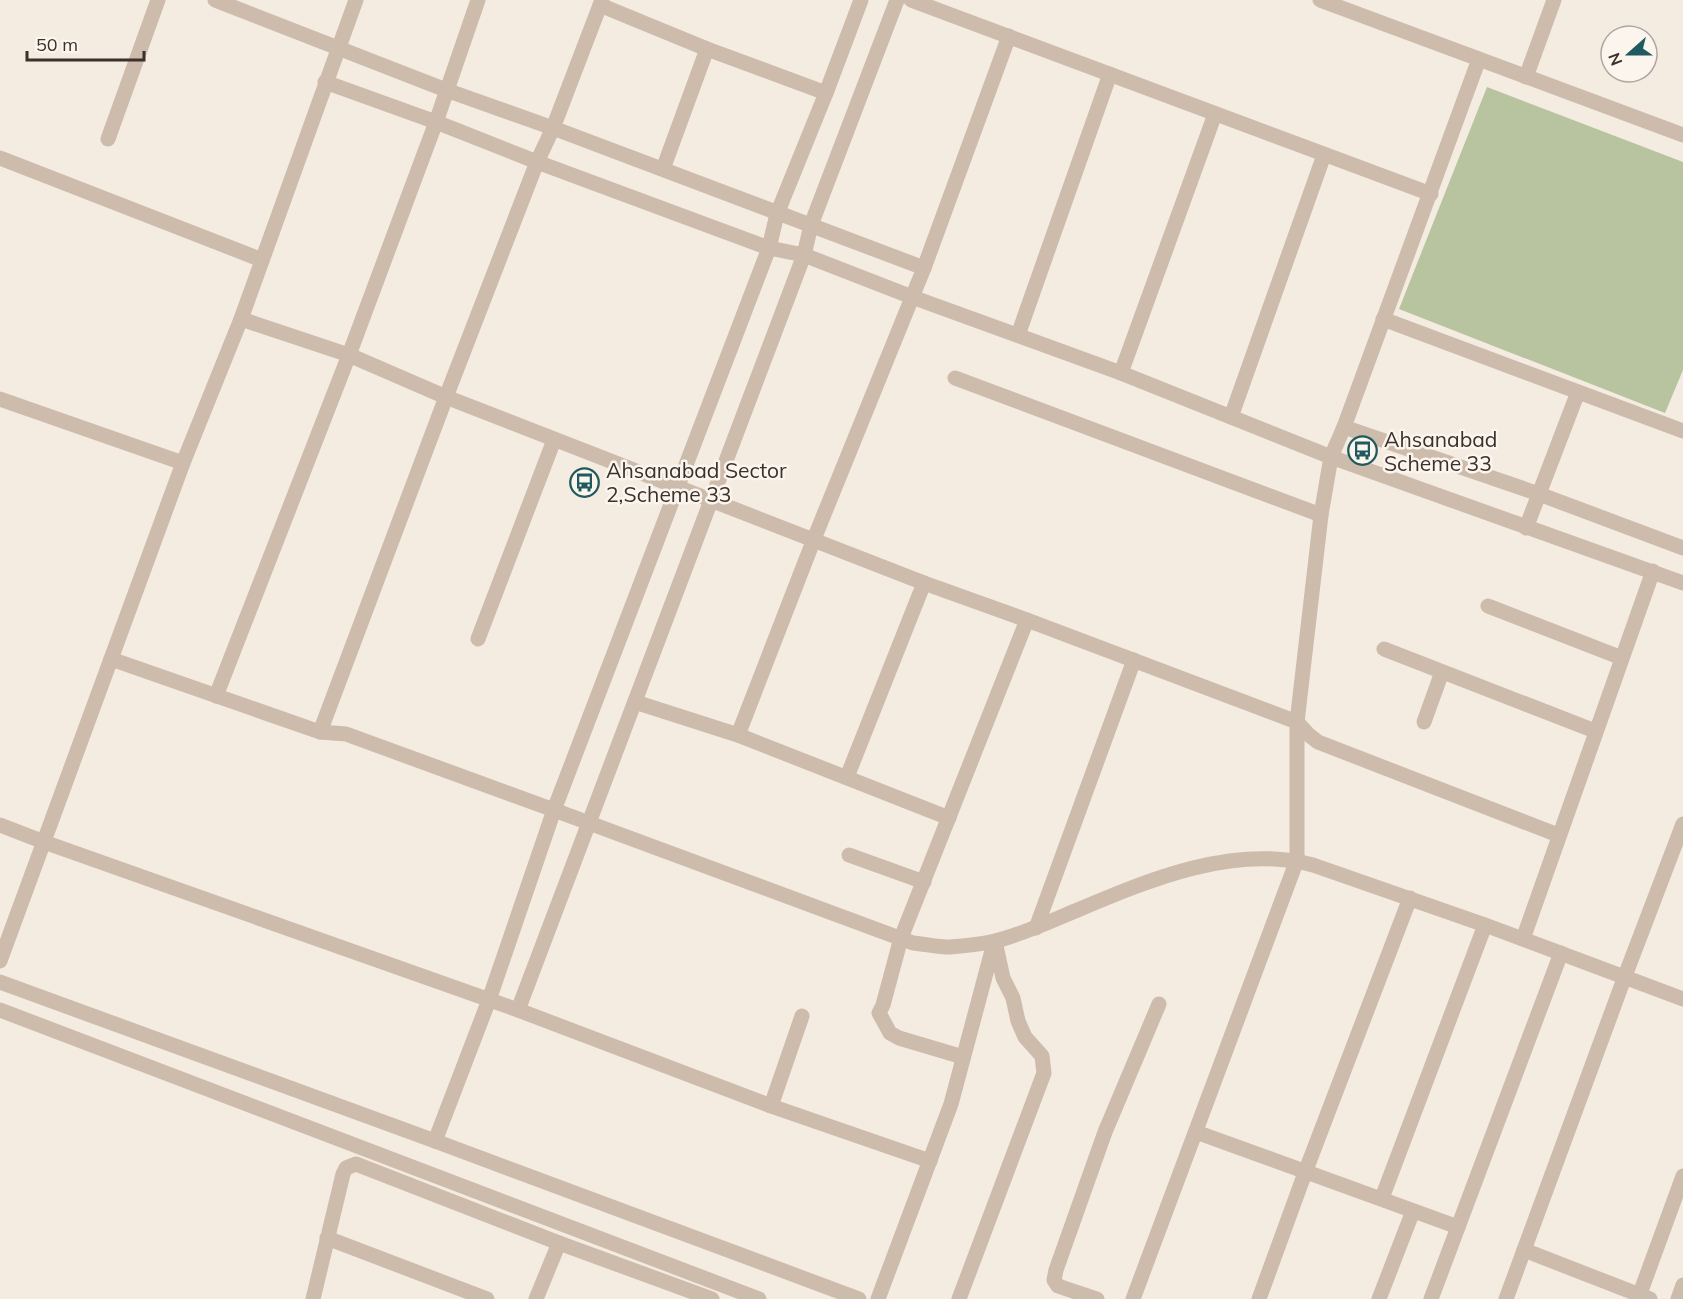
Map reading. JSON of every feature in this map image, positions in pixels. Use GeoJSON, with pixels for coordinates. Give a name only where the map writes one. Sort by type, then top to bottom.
{"type":"FeatureCollection","features":[{"type":"Feature","properties":{"kind":"street"},"geometry":{"type":"LineString","coordinates":[[108,139],[158,0]]}},
{"type":"Feature","properties":{"kind":"street"},"geometry":{"type":"LineString","coordinates":[[215,0],[446,90],[554,128],[924,268]]}},
{"type":"Feature","properties":{"kind":"street"},"geometry":{"type":"LineString","coordinates":[[0,961],[183,463],[242,319],[356,0]]}},
{"type":"Feature","properties":{"kind":"street"},"geometry":{"type":"LineString","coordinates":[[216,696],[349,356],[436,122],[478,0]]}},
{"type":"Feature","properties":{"kind":"street"},"geometry":{"type":"LineString","coordinates":[[435,1141],[489,1000],[554,810],[769,248],[777,214],[861,0]]}},
{"type":"Feature","properties":{"kind":"street"},"geometry":{"type":"LineString","coordinates":[[518,1010],[712,501],[804,255],[811,225],[897,0]]}},
{"type":"Feature","properties":{"kind":"street"},"geometry":{"type":"LineString","coordinates":[[911,0],[1431,194]]}},
{"type":"Feature","properties":{"kind":"street"},"geometry":{"type":"LineString","coordinates":[[1320,0],[1350,6],[1479,59],[1683,135]]}},
{"type":"Feature","properties":{"kind":"street"},"geometry":{"type":"LineString","coordinates":[[1526,76],[1554,0]]}},
{"type":"Feature","properties":{"kind":"street"},"geometry":{"type":"LineString","coordinates":[[320,732],[446,397],[537,162],[554,128],[601,2],[707,49],[826,93]]}},
{"type":"Feature","properties":{"kind":"street"},"geometry":{"type":"LineString","coordinates":[[738,735],[814,539],[924,268],[1009,36]]}},
{"type":"Feature","properties":{"kind":"street"},"geometry":{"type":"LineString","coordinates":[[663,169],[707,49]]}},
{"type":"Feature","properties":{"kind":"street"},"geometry":{"type":"LineString","coordinates":[[1133,1299],[1297,860],[1298,722],[1321,515],[1331,457],[1431,194],[1479,59]]}},
{"type":"Feature","properties":{"kind":"street"},"geometry":{"type":"LineString","coordinates":[[1018,335],[1110,74]]}},
{"type":"Feature","properties":{"kind":"street"},"geometry":{"type":"LineString","coordinates":[[325,82],[769,248],[804,255],[1121,373],[1331,457],[1683,583]]}},
{"type":"Feature","properties":{"kind":"street"},"geometry":{"type":"LineString","coordinates":[[1121,373],[1215,114]]}},
{"type":"Feature","properties":{"kind":"street"},"geometry":{"type":"LineString","coordinates":[[1231,417],[1324,155]]}},
{"type":"Feature","properties":{"kind":"street"},"geometry":{"type":"LineString","coordinates":[[0,158],[262,260]]}},
{"type":"Feature","properties":{"kind":"street"},"geometry":{"type":"LineString","coordinates":[[242,319],[349,356],[554,440],[924,583],[1298,722],[1318,742],[1558,835]]}},
{"type":"Feature","properties":{"kind":"street"},"geometry":{"type":"LineString","coordinates":[[1383,319],[1683,431]]}},
{"type":"Feature","properties":{"kind":"street"},"geometry":{"type":"LineString","coordinates":[[955,378],[1321,515]]}},
{"type":"Feature","properties":{"kind":"street"},"geometry":{"type":"LineString","coordinates":[[1526,528],[1578,392]]}},
{"type":"Feature","properties":{"kind":"street"},"geometry":{"type":"LineString","coordinates":[[0,399],[183,463]]}},
{"type":"Feature","properties":{"kind":"street"},"geometry":{"type":"LineString","coordinates":[[1344,427],[1539,494],[1683,548]]}},
{"type":"Feature","properties":{"kind":"street"},"geometry":{"type":"LineString","coordinates":[[478,639],[554,440]]}},
{"type":"Feature","properties":{"kind":"street"},"geometry":{"type":"LineString","coordinates":[[1523,939],[1653,571]]}},
{"type":"Feature","properties":{"kind":"street"},"geometry":{"type":"LineString","coordinates":[[847,777],[924,583]]}},
{"type":"Feature","properties":{"kind":"street"},"geometry":{"type":"LineString","coordinates":[[1488,606],[1622,658]]}},
{"type":"Feature","properties":{"kind":"street"},"geometry":{"type":"LineString","coordinates":[[963,1057],[899,1038],[890,1033],[879,1013],[901,938],[1027,620]]}},
{"type":"Feature","properties":{"kind":"street"},"geometry":{"type":"LineString","coordinates":[[1384,649],[1595,731]]}},
{"type":"Feature","properties":{"kind":"street"},"geometry":{"type":"LineString","coordinates":[[111,659],[320,732],[346,734],[913,943],[949,947],[995,941],[1035,928],[1138,884],[1221,861],[1278,858],[1297,860],[1410,898],[1683,999]]}},
{"type":"Feature","properties":{"kind":"street"},"geometry":{"type":"LineString","coordinates":[[1035,928],[1134,660]]}},
{"type":"Feature","properties":{"kind":"street"},"geometry":{"type":"LineString","coordinates":[[1424,722],[1443,672]]}},
{"type":"Feature","properties":{"kind":"street"},"geometry":{"type":"LineString","coordinates":[[635,702],[738,735],[949,818]]}},
{"type":"Feature","properties":{"kind":"street"},"geometry":{"type":"LineString","coordinates":[[1506,1299],[1683,824]]}},
{"type":"Feature","properties":{"kind":"street"},"geometry":{"type":"LineString","coordinates":[[0,825],[518,1010],[771,1106],[930,1161]]}},
{"type":"Feature","properties":{"kind":"street"},"geometry":{"type":"LineString","coordinates":[[849,855],[924,882]]}},
{"type":"Feature","properties":{"kind":"street"},"geometry":{"type":"LineString","coordinates":[[1259,1299],[1410,898]]}},
{"type":"Feature","properties":{"kind":"street"},"geometry":{"type":"LineString","coordinates":[[1382,1198],[1485,925]]}},
{"type":"Feature","properties":{"kind":"street"},"geometry":{"type":"LineString","coordinates":[[878,1299],[951,1104],[995,941]]}},
{"type":"Feature","properties":{"kind":"street"},"geometry":{"type":"LineString","coordinates":[[959,1299],[1044,1073],[1042,1056],[1025,1037],[1018,1021],[1012,998],[1003,978],[995,941]]}},
{"type":"Feature","properties":{"kind":"street"},"geometry":{"type":"LineString","coordinates":[[1431,1299],[1562,953]]}},
{"type":"Feature","properties":{"kind":"street"},"geometry":{"type":"LineString","coordinates":[[0,982],[859,1299]]}},
{"type":"Feature","properties":{"kind":"street"},"geometry":{"type":"LineString","coordinates":[[1097,1299],[1058,1286],[1054,1280],[1056,1270],[1105,1132],[1159,1004]]}},
{"type":"Feature","properties":{"kind":"street"},"geometry":{"type":"LineString","coordinates":[[0,1010],[759,1299]]}},
{"type":"Feature","properties":{"kind":"street"},"geometry":{"type":"LineString","coordinates":[[771,1106],[802,1016]]}},
{"type":"Feature","properties":{"kind":"street"},"geometry":{"type":"LineString","coordinates":[[1196,1132],[1458,1227]]}},
{"type":"Feature","properties":{"kind":"street"},"geometry":{"type":"LineString","coordinates":[[314,1299],[343,1174],[346,1168],[356,1164],[559,1243],[712,1299]]}},
{"type":"Feature","properties":{"kind":"street"},"geometry":{"type":"LineString","coordinates":[[1524,1250],[1642,1298],[1683,1176]]}},
{"type":"Feature","properties":{"kind":"street"},"geometry":{"type":"LineString","coordinates":[[1379,1299],[1413,1211]]}},
{"type":"Feature","properties":{"kind":"street"},"geometry":{"type":"LineString","coordinates":[[327,1238],[487,1299]]}},
{"type":"Feature","properties":{"kind":"street"},"geometry":{"type":"LineString","coordinates":[[536,1299],[559,1243]]}},
{"type":"Feature","properties":{"kind":"street"},"geometry":{"type":"LineString","coordinates":[[1678,1299],[1683,1285]]}},
{"type":"Feature","properties":{"kind":"green space"},"geometry":{"type":"Polygon","coordinates":[[[1487,87],[1683,162],[1683,370],[1665,413],[1399,309],[1487,87]]]}},
{"type":"Feature","properties":{"kind":"place","name":"Ahsanabad Scheme 33"},"geometry":{"type":"Point","coordinates":[1363,451]}},
{"type":"Feature","properties":{"kind":"place","name":"Ahsanabad Sector 2,Scheme 33"},"geometry":{"type":"Point","coordinates":[585,482]}}]}
